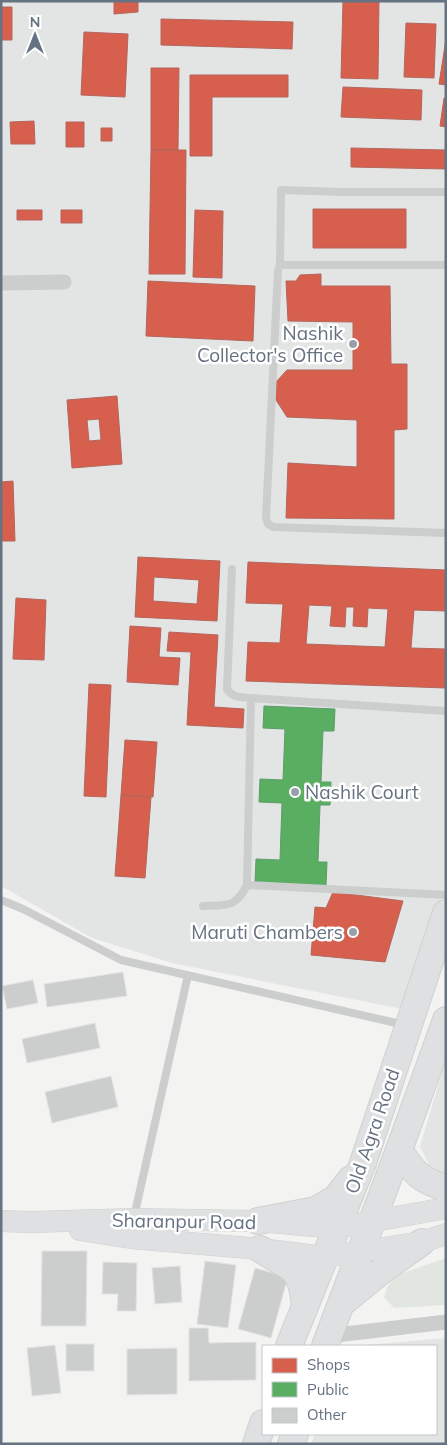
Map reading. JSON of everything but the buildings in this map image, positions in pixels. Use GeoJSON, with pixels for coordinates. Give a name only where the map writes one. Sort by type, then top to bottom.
{"type":"FeatureCollection","features":[{"type":"Feature","properties":{"kind":"highway","name":"Old Agra Road"},"geometry":{"type":"LineString","coordinates":[[289,1345],[363,1163],[446,913]]}},
{"type":"Feature","properties":{"kind":"highway","name":"Old Agra Road"},"geometry":{"type":"LineString","coordinates":[[326,1341],[446,1020]]}},
{"type":"Feature","properties":{"kind":"highway"},"geometry":{"type":"LineString","coordinates":[[399,1150],[417,1175],[446,1188]]}},
{"type":"Feature","properties":{"kind":"highway"},"geometry":{"type":"LineString","coordinates":[[258,1221],[316,1210],[328,1204],[336,1198],[363,1163]]}},
{"type":"Feature","properties":{"kind":"highway"},"geometry":{"type":"LineString","coordinates":[[340,1304],[380,1272],[434,1238]]}},
{"type":"Feature","properties":{"kind":"highway"},"geometry":{"type":"LineString","coordinates":[[260,1249],[293,1269],[300,1278],[305,1305]]}},
{"type":"Feature","properties":{"kind":"highway"},"geometry":{"type":"LineString","coordinates":[[256,1444],[262,1426]]}},
{"type":"Feature","properties":{"kind":"main road","name":"Sharanpur Road"},"geometry":{"type":"LineString","coordinates":[[1,1221],[134,1219],[258,1221],[336,1228],[446,1208]]}},
{"type":"Feature","properties":{"kind":"main road","name":"Sharanpur Road"},"geometry":{"type":"LineString","coordinates":[[31,1222],[131,1238],[260,1249],[324,1257],[360,1253],[434,1238]]}},
{"type":"Feature","properties":{"kind":"street"},"geometry":{"type":"LineString","coordinates":[[1,283],[64,282]]}},
{"type":"Feature","properties":{"kind":"street"},"geometry":{"type":"LineString","coordinates":[[326,1341],[446,1322]]}},
{"type":"Feature","properties":{"kind":"lane"},"geometry":{"type":"LineString","coordinates":[[446,192],[281,190],[280,265],[266,518],[268,524],[273,526],[446,533]]}},
{"type":"Feature","properties":{"kind":"lane"},"geometry":{"type":"LineString","coordinates":[[280,265],[446,265]]}},
{"type":"Feature","properties":{"kind":"lane"},"geometry":{"type":"LineString","coordinates":[[232,569],[227,689],[230,694],[236,697],[446,711]]}},
{"type":"Feature","properties":{"kind":"lane"},"geometry":{"type":"LineString","coordinates":[[203,906],[228,905],[241,898],[247,885],[251,698]]}},
{"type":"Feature","properties":{"kind":"lane"},"geometry":{"type":"LineString","coordinates":[[247,885],[446,895]]}},
{"type":"Feature","properties":{"kind":"lane"},"geometry":{"type":"LineString","coordinates":[[1,900],[23,909],[121,960],[407,1026]]}},
{"type":"Feature","properties":{"kind":"lane"},"geometry":{"type":"LineString","coordinates":[[134,1219],[188,975]]}},
{"type":"Feature","properties":{"kind":"shaded area"},"geometry":{"type":"Polygon","coordinates":[[[1,1],[446,1],[446,886],[407,1010],[172,963],[92,938],[1,886],[1,1]]]}},
{"type":"Feature","properties":{"kind":"shaded area"},"geometry":{"type":"Polygon","coordinates":[[[446,1059],[446,1174],[433,1174],[420,1146],[446,1059]]]}},
{"type":"Feature","properties":{"kind":"shaded area"},"geometry":{"type":"Polygon","coordinates":[[[446,1258],[446,1305],[394,1308],[384,1297],[388,1285],[400,1274],[446,1258]]]}},
{"type":"Feature","properties":{"kind":"shaded area"},"geometry":{"type":"Polygon","coordinates":[[[446,1338],[446,1444],[311,1444],[315,1435],[437,1435],[437,1345],[366,1345],[446,1338]]]}},
{"type":"Feature","properties":{"kind":"place","name":"Nashik Collector's Office"},"geometry":{"type":"Point","coordinates":[353,344]}},
{"type":"Feature","properties":{"kind":"place","name":"Nashik Court"},"geometry":{"type":"Point","coordinates":[295,792]}},
{"type":"Feature","properties":{"kind":"place","name":"Maruti Chambers"},"geometry":{"type":"Point","coordinates":[353,932]}}]}
